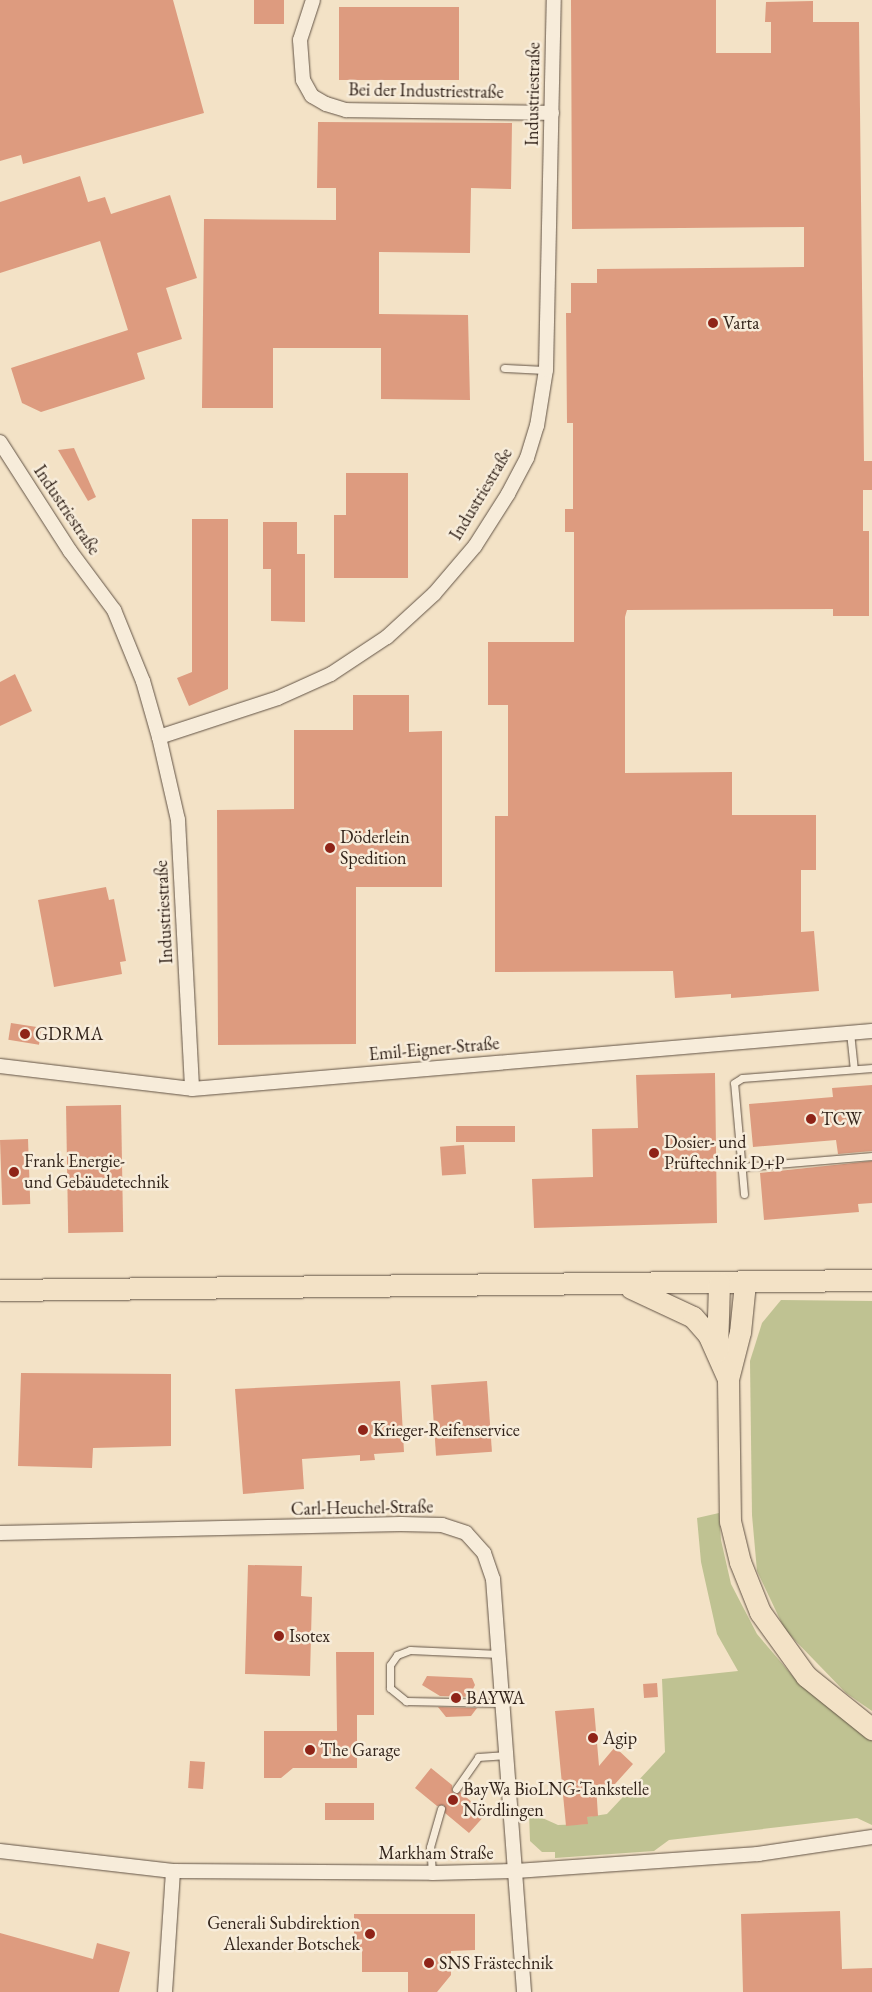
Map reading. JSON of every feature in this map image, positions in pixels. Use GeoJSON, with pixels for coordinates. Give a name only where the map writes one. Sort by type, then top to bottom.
{"type":"FeatureCollection","features":[{"type":"Feature","properties":{"kind":"main road"},"geometry":{"type":"LineString","coordinates":[[0,1290],[719,1284],[872,1280]]}},
{"type":"Feature","properties":{"kind":"main road"},"geometry":{"type":"LineString","coordinates":[[745,1282],[740,1332],[728,1379],[730,1521],[750,1588],[776,1638],[806,1676],[872,1729]]}},
{"type":"Feature","properties":{"kind":"main road"},"geometry":{"type":"LineString","coordinates":[[624,1284],[693,1317],[708,1334],[728,1379]]}},
{"type":"Feature","properties":{"kind":"main road"},"geometry":{"type":"LineString","coordinates":[[717,1352],[719,1284]]}},
{"type":"Feature","properties":{"kind":"street","name":"Bei der Industriestraße"},"geometry":{"type":"LineString","coordinates":[[313,0],[300,40],[303,80],[312,96],[326,104],[346,110],[552,113]]}},
{"type":"Feature","properties":{"kind":"street","name":"Industriestraße"},"geometry":{"type":"LineString","coordinates":[[159,737],[278,698],[331,674],[387,638],[434,594],[474,546],[527,458],[537,426],[546,370],[554,0]]}},
{"type":"Feature","properties":{"kind":"street","name":"Industriestraße"},"geometry":{"type":"LineString","coordinates":[[0,442],[70,551],[114,610],[143,681],[159,737],[178,820],[192,1089]]}},
{"type":"Feature","properties":{"kind":"street","name":"Emil-Eigner-Straße"},"geometry":{"type":"LineString","coordinates":[[0,1066],[192,1089],[872,1030]]}},
{"type":"Feature","properties":{"kind":"street","name":"Carl-Heuchel-Straße"},"geometry":{"type":"LineString","coordinates":[[0,1533],[442,1525],[466,1533],[484,1553],[493,1579],[524,1992]]}},
{"type":"Feature","properties":{"kind":"street","name":"Markham Straße"},"geometry":{"type":"LineString","coordinates":[[0,1852],[173,1871],[432,1873],[516,1871],[758,1854],[872,1837]]}},
{"type":"Feature","properties":{"kind":"street"},"geometry":{"type":"LineString","coordinates":[[165,1992],[173,1871]]}},
{"type":"Feature","properties":{"kind":"lane"},"geometry":{"type":"LineString","coordinates":[[504,368],[546,370]]}},
{"type":"Feature","properties":{"kind":"lane"},"geometry":{"type":"LineString","coordinates":[[850,1032],[854,1070]]}},
{"type":"Feature","properties":{"kind":"lane"},"geometry":{"type":"LineString","coordinates":[[744,1194],[734,1083],[742,1078],[872,1068]]}},
{"type":"Feature","properties":{"kind":"lane"},"geometry":{"type":"LineString","coordinates":[[741,1167],[872,1156]]}},
{"type":"Feature","properties":{"kind":"lane"},"geometry":{"type":"LineString","coordinates":[[499,1654],[410,1650],[396,1655],[390,1665],[390,1688],[406,1701],[503,1703]]}},
{"type":"Feature","properties":{"kind":"lane"},"geometry":{"type":"LineString","coordinates":[[456,1789],[478,1757],[507,1755]]}},
{"type":"Feature","properties":{"kind":"lane"},"geometry":{"type":"LineString","coordinates":[[432,1873],[430,1847],[441,1810]]}},
{"type":"Feature","properties":{"kind":"green space"},"geometry":{"type":"Polygon","coordinates":[[[781,1300],[872,1301],[872,1711],[846,1693],[785,1630],[757,1571],[752,1515],[750,1361],[762,1323],[781,1300]]]}},
{"type":"Feature","properties":{"kind":"green space"},"geometry":{"type":"Polygon","coordinates":[[[719,1513],[721,1540],[731,1584],[757,1634],[797,1681],[872,1741],[872,1825],[857,1818],[669,1840],[654,1851],[555,1858],[555,1852],[542,1852],[530,1841],[529,1812],[558,1825],[587,1824],[587,1817],[607,1814],[665,1752],[662,1679],[738,1671],[717,1634],[701,1562],[697,1518],[719,1513]]]}},
{"type":"Feature","properties":{"kind":"building"},"geometry":{"type":"Polygon","coordinates":[[[0,0],[173,0],[204,113],[23,164],[21,155],[0,161],[0,0]]]}},
{"type":"Feature","properties":{"kind":"building"},"geometry":{"type":"Polygon","coordinates":[[[254,0],[284,0],[284,24],[254,24],[254,0]]]}},
{"type":"Feature","properties":{"kind":"building"},"geometry":{"type":"Polygon","coordinates":[[[571,0],[716,0],[716,53],[771,53],[771,22],[765,22],[766,2],[813,1],[813,22],[859,22],[864,461],[872,461],[872,490],[863,490],[863,531],[869,531],[869,616],[833,616],[833,609],[627,610],[625,617],[625,773],[732,772],[732,815],[816,815],[816,870],[801,870],[801,932],[814,931],[819,991],[731,998],[731,994],[675,998],[673,971],[495,972],[495,816],[508,816],[508,705],[488,705],[488,642],[574,642],[574,532],[565,532],[565,509],[573,509],[573,423],[567,423],[566,313],[571,313],[571,283],[597,283],[597,269],[804,267],[804,227],[572,229],[571,0]]]}},
{"type":"Feature","properties":{"kind":"building"},"geometry":{"type":"Polygon","coordinates":[[[339,7],[459,7],[459,80],[339,80],[339,7]]]}},
{"type":"Feature","properties":{"kind":"building"},"geometry":{"type":"Polygon","coordinates":[[[318,122],[512,123],[511,189],[471,188],[470,253],[379,252],[379,314],[468,315],[470,400],[381,399],[381,348],[273,348],[273,408],[202,408],[204,219],[336,220],[336,188],[317,188],[318,122]]]}},
{"type":"Feature","properties":{"kind":"building"},"geometry":{"type":"Polygon","coordinates":[[[80,176],[88,202],[105,197],[111,214],[170,195],[197,278],[166,288],[182,339],[137,353],[145,379],[41,412],[22,403],[11,368],[128,330],[100,241],[0,273],[0,202],[80,176]]]}},
{"type":"Feature","properties":{"kind":"building"},"geometry":{"type":"Polygon","coordinates":[[[74,448],[96,497],[88,501],[58,450],[74,448]]]}},
{"type":"Feature","properties":{"kind":"building"},"geometry":{"type":"Polygon","coordinates":[[[346,473],[408,473],[408,578],[334,578],[334,515],[346,515],[346,473]]]}},
{"type":"Feature","properties":{"kind":"building"},"geometry":{"type":"Polygon","coordinates":[[[192,519],[228,519],[228,689],[189,706],[177,678],[192,672],[192,519]]]}},
{"type":"Feature","properties":{"kind":"building"},"geometry":{"type":"Polygon","coordinates":[[[263,522],[297,522],[297,554],[305,554],[305,622],[271,621],[271,569],[263,569],[263,522]]]}},
{"type":"Feature","properties":{"kind":"building"},"geometry":{"type":"Polygon","coordinates":[[[15,674],[32,711],[0,726],[0,682],[15,674]]]}},
{"type":"Feature","properties":{"kind":"building","name":"Döderlein Spedition"},"geometry":{"type":"Polygon","coordinates":[[[353,695],[409,695],[409,732],[442,731],[442,887],[356,887],[356,1044],[218,1045],[217,810],[294,809],[294,730],[353,730],[353,695]]]}},
{"type":"Feature","properties":{"kind":"building"},"geometry":{"type":"Polygon","coordinates":[[[106,887],[109,900],[114,899],[126,961],[120,962],[122,974],[54,987],[38,900],[106,887]]]}},
{"type":"Feature","properties":{"kind":"building","name":"GDRMA"},"geometry":{"type":"Polygon","coordinates":[[[11,1023],[42,1028],[39,1045],[8,1040],[11,1023]]]}},
{"type":"Feature","properties":{"kind":"building","name":"Dosier- und Prüftechnik D+P"},"geometry":{"type":"Polygon","coordinates":[[[715,1073],[717,1223],[534,1228],[532,1179],[593,1177],[592,1129],[638,1128],[636,1075],[715,1073]]]}},
{"type":"Feature","properties":{"kind":"building","name":"TCW"},"geometry":{"type":"Polygon","coordinates":[[[872,1085],[872,1151],[838,1154],[836,1140],[753,1147],[749,1104],[833,1097],[832,1088],[872,1085]]]}},
{"type":"Feature","properties":{"kind":"building"},"geometry":{"type":"Polygon","coordinates":[[[121,1105],[123,1232],[68,1233],[66,1106],[121,1105]]]}},
{"type":"Feature","properties":{"kind":"building"},"geometry":{"type":"Polygon","coordinates":[[[456,1126],[515,1126],[515,1142],[456,1142],[456,1126]]]}},
{"type":"Feature","properties":{"kind":"building","name":"Frank Energie- und Gebäudetechnik"},"geometry":{"type":"Polygon","coordinates":[[[28,1139],[30,1204],[2,1205],[0,1140],[28,1139]]]}},
{"type":"Feature","properties":{"kind":"building"},"geometry":{"type":"Polygon","coordinates":[[[464,1145],[466,1174],[442,1176],[440,1147],[464,1145]]]}},
{"type":"Feature","properties":{"kind":"building"},"geometry":{"type":"Polygon","coordinates":[[[872,1161],[872,1203],[858,1204],[859,1212],[764,1220],[760,1173],[872,1161]]]}},
{"type":"Feature","properties":{"kind":"building"},"geometry":{"type":"Polygon","coordinates":[[[21,1373],[171,1374],[171,1446],[93,1448],[92,1468],[18,1466],[21,1373]]]}},
{"type":"Feature","properties":{"kind":"building"},"geometry":{"type":"Polygon","coordinates":[[[400,1381],[404,1452],[374,1454],[375,1460],[360,1461],[360,1455],[302,1459],[304,1489],[243,1494],[235,1389],[400,1381]]]}},
{"type":"Feature","properties":{"kind":"building"},"geometry":{"type":"Polygon","coordinates":[[[487,1381],[492,1452],[436,1456],[431,1385],[487,1381]]]}},
{"type":"Feature","properties":{"kind":"building","name":"Isotex"},"geometry":{"type":"Polygon","coordinates":[[[248,1565],[302,1566],[301,1596],[312,1597],[310,1676],[245,1674],[248,1565]]]}},
{"type":"Feature","properties":{"kind":"building"},"geometry":{"type":"Polygon","coordinates":[[[336,1652],[374,1652],[374,1715],[357,1715],[357,1768],[293,1768],[281,1778],[264,1778],[264,1731],[337,1731],[336,1652]]]}},
{"type":"Feature","properties":{"kind":"building"},"geometry":{"type":"Polygon","coordinates":[[[427,1676],[472,1678],[475,1685],[471,1693],[474,1697],[440,1696],[422,1685],[427,1676]]]}},
{"type":"Feature","properties":{"kind":"building"},"geometry":{"type":"Polygon","coordinates":[[[657,1683],[658,1697],[644,1698],[643,1684],[657,1683]]]}},
{"type":"Feature","properties":{"kind":"building"},"geometry":{"type":"Polygon","coordinates":[[[438,1707],[477,1708],[471,1716],[446,1717],[438,1707]]]}},
{"type":"Feature","properties":{"kind":"building"},"geometry":{"type":"Polygon","coordinates":[[[594,1708],[599,1766],[615,1747],[633,1764],[615,1784],[596,1785],[598,1816],[587,1817],[588,1824],[566,1826],[555,1711],[594,1708]]]}},
{"type":"Feature","properties":{"kind":"building"},"geometry":{"type":"Polygon","coordinates":[[[190,1761],[205,1762],[203,1789],[188,1788],[190,1761]]]}},
{"type":"Feature","properties":{"kind":"building"},"geometry":{"type":"Polygon","coordinates":[[[431,1768],[452,1785],[453,1793],[460,1792],[486,1814],[469,1833],[445,1813],[444,1805],[437,1806],[415,1788],[431,1768]]]}},
{"type":"Feature","properties":{"kind":"building"},"geometry":{"type":"Polygon","coordinates":[[[325,1803],[374,1803],[374,1820],[325,1820],[325,1803]]]}},
{"type":"Feature","properties":{"kind":"building"},"geometry":{"type":"Polygon","coordinates":[[[840,1911],[842,1969],[872,1968],[872,1992],[743,1992],[741,1914],[840,1911]]]}},
{"type":"Feature","properties":{"kind":"building"},"geometry":{"type":"Polygon","coordinates":[[[354,1914],[475,1914],[475,1950],[451,1951],[451,1975],[437,1992],[408,1992],[408,1972],[362,1972],[362,1947],[354,1947],[354,1914]]]}},
{"type":"Feature","properties":{"kind":"building"},"geometry":{"type":"Polygon","coordinates":[[[0,1933],[93,1959],[97,1943],[130,1952],[119,1992],[0,1992],[0,1933]]]}},
{"type":"Feature","properties":{"kind":"place","name":"Varta"},"geometry":{"type":"Point","coordinates":[713,323]}},
{"type":"Feature","properties":{"kind":"place","name":"Döderlein Spedition"},"geometry":{"type":"Point","coordinates":[330,848]}},
{"type":"Feature","properties":{"kind":"place","name":"GDRMA"},"geometry":{"type":"Point","coordinates":[25,1034]}},
{"type":"Feature","properties":{"kind":"place","name":"TCW"},"geometry":{"type":"Point","coordinates":[811,1119]}},
{"type":"Feature","properties":{"kind":"place","name":"Dosier- und Prüftechnik D+P"},"geometry":{"type":"Point","coordinates":[654,1153]}},
{"type":"Feature","properties":{"kind":"place","name":"Frank Energie- und Gebäudetechnik"},"geometry":{"type":"Point","coordinates":[14,1172]}},
{"type":"Feature","properties":{"kind":"place","name":"Krieger-Reifenservice"},"geometry":{"type":"Point","coordinates":[363,1430]}},
{"type":"Feature","properties":{"kind":"place","name":"Isotex"},"geometry":{"type":"Point","coordinates":[279,1636]}},
{"type":"Feature","properties":{"kind":"place","name":"BAYWA"},"geometry":{"type":"Point","coordinates":[456,1698]}},
{"type":"Feature","properties":{"kind":"place","name":"Agip"},"geometry":{"type":"Point","coordinates":[593,1738]}},
{"type":"Feature","properties":{"kind":"place","name":"The Garage"},"geometry":{"type":"Point","coordinates":[310,1750]}},
{"type":"Feature","properties":{"kind":"place","name":"BayWa BioLNG-Tankstelle Nördlingen"},"geometry":{"type":"Point","coordinates":[453,1800]}},
{"type":"Feature","properties":{"kind":"place","name":"Generali Subdirektion Alexander Botschek"},"geometry":{"type":"Point","coordinates":[370,1934]}},
{"type":"Feature","properties":{"kind":"place","name":"SNS Frästechnik"},"geometry":{"type":"Point","coordinates":[429,1963]}}]}
